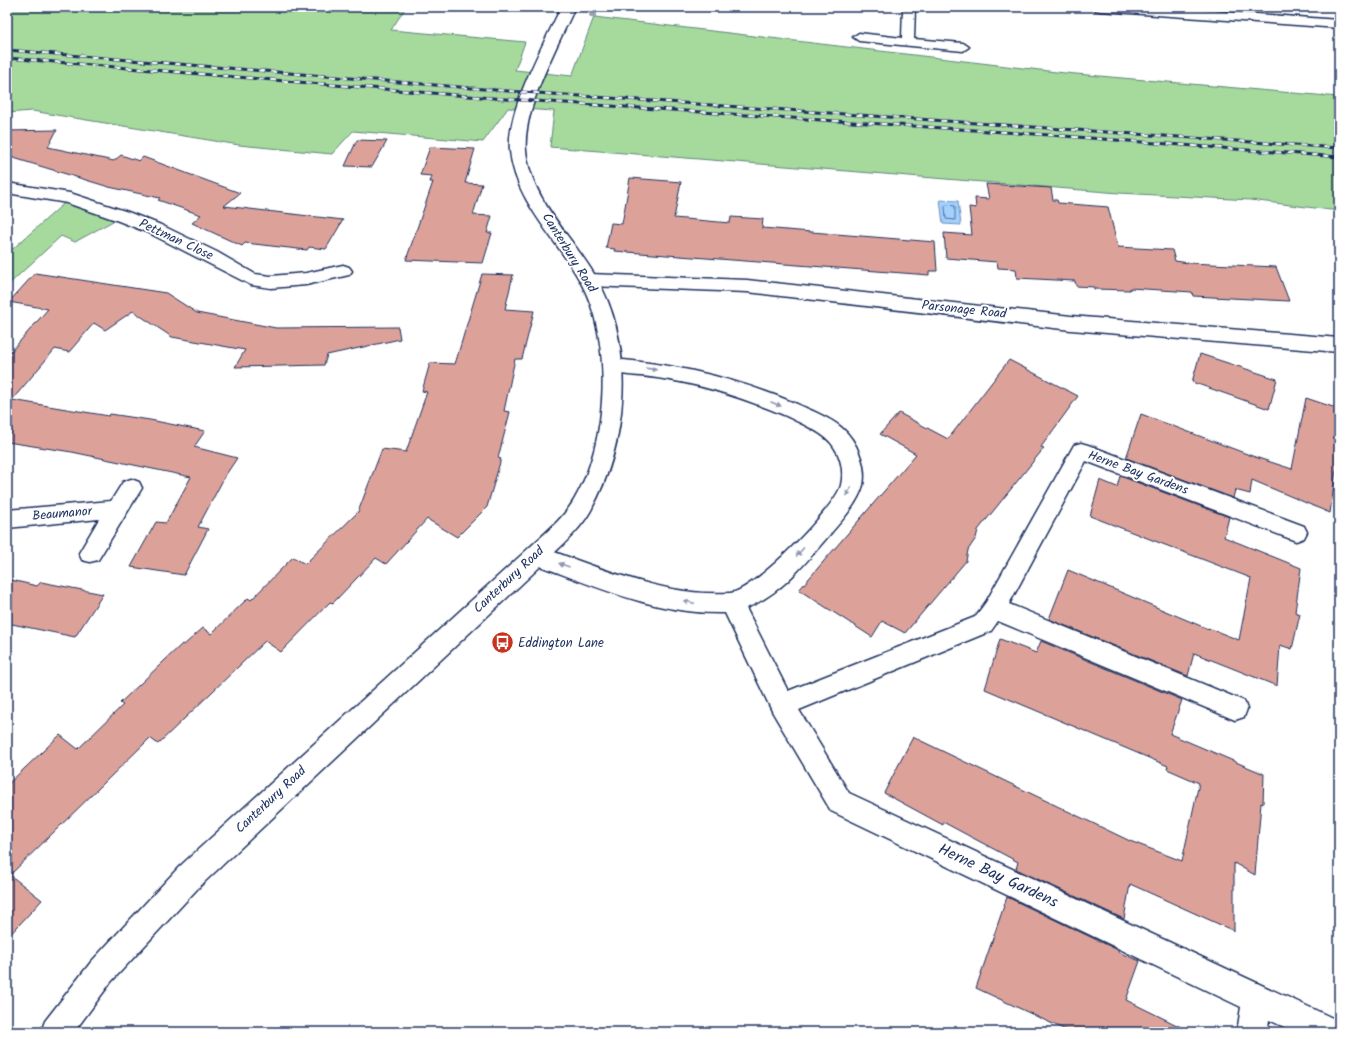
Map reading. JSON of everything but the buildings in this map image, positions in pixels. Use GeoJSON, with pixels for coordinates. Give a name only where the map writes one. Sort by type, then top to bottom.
{"type":"FeatureCollection","features":[{"type":"Feature","properties":{"kind":"street","name":"Canterbury Road"},"geometry":{"type":"LineString","coordinates":[[56,1032],[100,972],[189,877],[537,555],[582,506],[598,470],[606,441],[610,415],[612,366],[610,343],[603,316],[589,280],[564,245],[536,199],[520,168],[518,150],[524,114],[535,80],[568,7]]}},
{"type":"Feature","properties":{"kind":"street"},"geometry":{"type":"LineString","coordinates":[[1100,7],[1339,24]]}},
{"type":"Feature","properties":{"kind":"street"},"geometry":{"type":"LineString","coordinates":[[1304,7],[1309,22]]}},
{"type":"Feature","properties":{"kind":"street","name":"Pettman Close"},"geometry":{"type":"LineString","coordinates":[[7,188],[70,198],[122,216],[155,229],[211,256],[251,280],[271,282],[306,279],[343,270]]}},
{"type":"Feature","properties":{"kind":"street","name":"Parsonage Road"},"geometry":{"type":"LineString","coordinates":[[589,280],[747,286],[1071,323],[1339,345]]}},
{"type":"Feature","properties":{"kind":"street"},"geometry":{"type":"LineString","coordinates":[[537,555],[642,592],[696,604],[732,603],[757,593],[778,578],[842,503],[852,486],[854,471],[849,454],[836,434],[816,421],[756,396],[715,382],[672,372],[612,366]]}},
{"type":"Feature","properties":{"kind":"street","name":"Herne Bay Gardens"},"geometry":{"type":"LineString","coordinates":[[782,705],[984,624],[994,609],[1081,451],[1296,532]]}},
{"type":"Feature","properties":{"kind":"street","name":"Beaumanor"},"geometry":{"type":"LineString","coordinates":[[90,553],[131,488]]}},
{"type":"Feature","properties":{"kind":"street","name":"Beaumanor"},"geometry":{"type":"LineString","coordinates":[[7,519],[117,509]]}},
{"type":"Feature","properties":{"kind":"street","name":"Herne Bay Gardens"},"geometry":{"type":"LineString","coordinates":[[732,603],[782,705],[840,802],[1328,1032]]}},
{"type":"Feature","properties":{"kind":"street"},"geometry":{"type":"LineString","coordinates":[[994,609],[1236,709]]}},
{"type":"Feature","properties":{"kind":"street"},"geometry":{"type":"LineString","coordinates":[[1252,1032],[1257,999]]}},
{"type":"Feature","properties":{"kind":"lane"},"geometry":{"type":"LineString","coordinates":[[908,42],[909,7]]}},
{"type":"Feature","properties":{"kind":"lane"},"geometry":{"type":"LineString","coordinates":[[859,37],[963,47]]}},
{"type":"Feature","properties":{"kind":"green space"},"geometry":{"type":"Polygon","coordinates":[[[7,7],[406,7],[391,30],[525,42],[515,70],[572,76],[594,17],[1065,73],[1339,97],[1339,211],[1250,200],[1119,193],[550,147],[554,111],[508,108],[483,142],[353,131],[332,154],[239,145],[32,111],[7,113],[7,7]]]}},
{"type":"Feature","properties":{"kind":"green space"},"geometry":{"type":"Polygon","coordinates":[[[70,198],[122,216],[75,242],[61,236],[7,286],[7,254],[70,198]]]}},
{"type":"Feature","properties":{"kind":"water"},"geometry":{"type":"Polygon","coordinates":[[[940,200],[958,201],[961,225],[943,224],[940,200]]]}},
{"type":"Feature","properties":{"kind":"railway"},"geometry":{"type":"LineString","coordinates":[[7,50],[508,91],[1339,148]]}},
{"type":"Feature","properties":{"kind":"railway"},"geometry":{"type":"LineString","coordinates":[[7,58],[505,99],[1050,135],[1339,157]]}},
{"type":"Feature","properties":{"kind":"place","name":"Eddington Lane"},"geometry":{"type":"Point","coordinates":[502,643]}}]}
